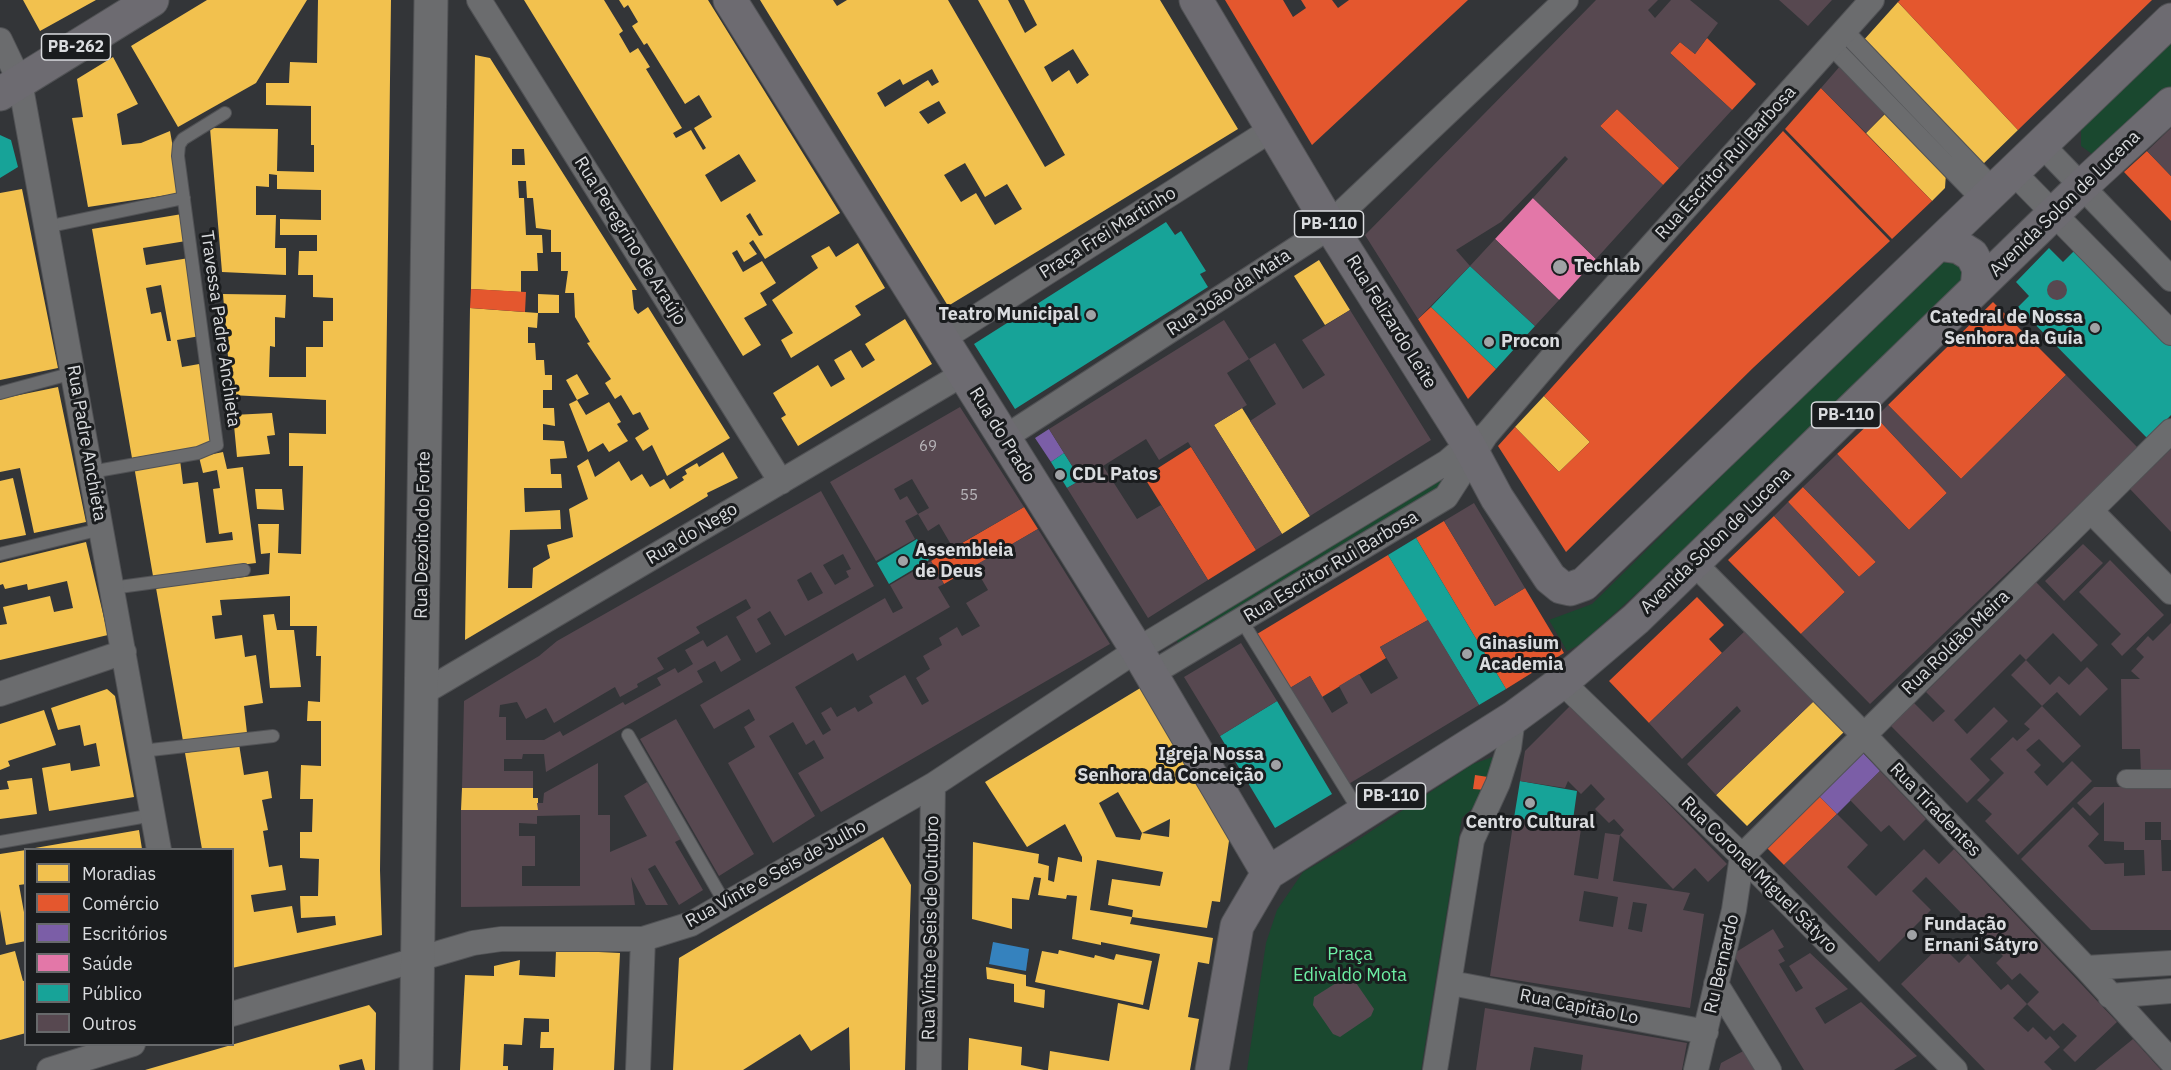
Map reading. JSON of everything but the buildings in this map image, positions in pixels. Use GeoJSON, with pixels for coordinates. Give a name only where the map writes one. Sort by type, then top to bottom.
{"type":"FeatureCollection","features":[{"type":"Feature","properties":{"kind":"main road","name":"PB-262"},"geometry":{"type":"LineString","coordinates":[[10,88],[152,0]]}},
{"type":"Feature","properties":{"kind":"main road","name":"Rua Dezoito do Forte"},"geometry":{"type":"LineString","coordinates":[[416,1070],[431,0]]}},
{"type":"Feature","properties":{"kind":"main road","name":"Rua do Prado"},"geometry":{"type":"LineString","coordinates":[[730,0],[1144,662],[1268,873]]}},
{"type":"Feature","properties":{"kind":"main road","name":"Rua Felizardo Leite"},"geometry":{"type":"LineString","coordinates":[[1196,0],[1329,224],[1476,445],[1497,498],[1550,578],[1561,587],[1570,589],[1584,584],[1938,244]]}},
{"type":"Feature","properties":{"kind":"main road","name":"PB-110"},"geometry":{"type":"LineString","coordinates":[[1938,244],[2171,20]]}},
{"type":"Feature","properties":{"kind":"main road","name":"Avenida Solon de Lucena"},"geometry":{"type":"LineString","coordinates":[[1513,718],[1562,682],[1636,620],[2082,186],[2171,104]]}},
{"type":"Feature","properties":{"kind":"main road"},"geometry":{"type":"LineString","coordinates":[[1938,244],[1959,247],[1972,255],[1979,269],[1977,288]]}},
{"type":"Feature","properties":{"kind":"main road","name":"PB-110"},"geometry":{"type":"LineString","coordinates":[[1268,873],[1513,718]]}},
{"type":"Feature","properties":{"kind":"main road"},"geometry":{"type":"LineString","coordinates":[[1212,1070],[1237,926],[1268,873]]}},
{"type":"Feature","properties":{"kind":"street","name":"Rua Peregrino de Araújo"},"geometry":{"type":"LineString","coordinates":[[479,0],[781,482]]}},
{"type":"Feature","properties":{"kind":"street","name":"Rua João da Mata"},"geometry":{"type":"LineString","coordinates":[[1004,438],[1319,234],[1566,0]]}},
{"type":"Feature","properties":{"kind":"street","name":"Rua Escritor Rui Barbosa"},"geometry":{"type":"LineString","coordinates":[[1144,662],[1242,621],[1446,498],[1476,445],[1567,340],[1872,0]]}},
{"type":"Feature","properties":{"kind":"street"},"geometry":{"type":"LineString","coordinates":[[1838,39],[1997,187],[2055,214],[2171,333]]}},
{"type":"Feature","properties":{"kind":"street","name":"Rua Padre Anchieta"},"geometry":{"type":"LineString","coordinates":[[0,40],[46,227],[159,848]]}},
{"type":"Feature","properties":{"kind":"street","name":"Praça Frei Martinho"},"geometry":{"type":"LineString","coordinates":[[942,339],[1274,128]]}},
{"type":"Feature","properties":{"kind":"street"},"geometry":{"type":"LineString","coordinates":[[2042,145],[2171,279]]}},
{"type":"Feature","properties":{"kind":"street","name":"Rua do Nego"},"geometry":{"type":"LineString","coordinates":[[421,694],[963,374]]}},
{"type":"Feature","properties":{"kind":"street","name":"Rua Roldão Meira"},"geometry":{"type":"LineString","coordinates":[[1742,856],[2171,431]]}},
{"type":"Feature","properties":{"kind":"street","name":"Rua Escritor Rui Barbosa"},"geometry":{"type":"LineString","coordinates":[[1144,662],[1476,445]]}},
{"type":"Feature","properties":{"kind":"street"},"geometry":{"type":"LineString","coordinates":[[2091,511],[2171,592]]}},
{"type":"Feature","properties":{"kind":"street","name":"Rua Tiradentes"},"geometry":{"type":"LineString","coordinates":[[1695,563],[1863,734],[2086,968],[2171,1061]]}},
{"type":"Feature","properties":{"kind":"street"},"geometry":{"type":"LineString","coordinates":[[0,694],[124,652]]}},
{"type":"Feature","properties":{"kind":"street","name":"Rua Vinte e Seis de Julho"},"geometry":{"type":"LineString","coordinates":[[234,1013],[473,943],[501,939],[643,939],[692,924],[1144,662]]}},
{"type":"Feature","properties":{"kind":"street","name":"Rua Coronel Miguel Sátyro"},"geometry":{"type":"LineString","coordinates":[[1562,682],[1742,856],[1955,1070]]}},
{"type":"Feature","properties":{"kind":"street"},"geometry":{"type":"LineString","coordinates":[[1435,1070],[1451,983],[1472,840],[1498,783],[1509,748],[1513,718]]}},
{"type":"Feature","properties":{"kind":"street"},"geometry":{"type":"LineString","coordinates":[[2126,779],[2171,779]]}},
{"type":"Feature","properties":{"kind":"street","name":"Rua Vinte e Seis de Outubro"},"geometry":{"type":"LineString","coordinates":[[929,1070],[933,785]]}},
{"type":"Feature","properties":{"kind":"street","name":"Ru Bernardo"},"geometry":{"type":"LineString","coordinates":[[1696,1070],[1734,910],[1742,856]]}},
{"type":"Feature","properties":{"kind":"street"},"geometry":{"type":"LineString","coordinates":[[638,1070],[643,939]]}},
{"type":"Feature","properties":{"kind":"street"},"geometry":{"type":"LineString","coordinates":[[2086,968],[2171,963]]}},
{"type":"Feature","properties":{"kind":"street","name":"Rua Capitão Lo"},"geometry":{"type":"LineString","coordinates":[[1451,983],[1706,1032]]}},
{"type":"Feature","properties":{"kind":"street"},"geometry":{"type":"LineString","coordinates":[[1716,984],[1769,1070]]}},
{"type":"Feature","properties":{"kind":"street"},"geometry":{"type":"LineString","coordinates":[[2110,996],[2171,991]]}},
{"type":"Feature","properties":{"kind":"street"},"geometry":{"type":"LineString","coordinates":[[49,1070],[127,1046]]}},
{"type":"Feature","properties":{"kind":"lane","name":"Travessa Padre Anchieta"},"geometry":{"type":"LineString","coordinates":[[91,472],[198,453],[217,445],[178,145],[183,139],[225,113]]}},
{"type":"Feature","properties":{"kind":"lane"},"geometry":{"type":"LineString","coordinates":[[46,227],[184,198]]}},
{"type":"Feature","properties":{"kind":"lane"},"geometry":{"type":"LineString","coordinates":[[0,393],[73,373]]}},
{"type":"Feature","properties":{"kind":"lane"},"geometry":{"type":"LineString","coordinates":[[0,554],[101,529]]}},
{"type":"Feature","properties":{"kind":"lane"},"geometry":{"type":"LineString","coordinates":[[112,588],[244,570]]}},
{"type":"Feature","properties":{"kind":"lane"},"geometry":{"type":"LineString","coordinates":[[1242,621],[1362,815]]}},
{"type":"Feature","properties":{"kind":"lane"},"geometry":{"type":"LineString","coordinates":[[628,735],[726,905]]}},
{"type":"Feature","properties":{"kind":"lane"},"geometry":{"type":"LineString","coordinates":[[142,751],[273,736]]}},
{"type":"Feature","properties":{"kind":"lane"},"geometry":{"type":"LineString","coordinates":[[0,842],[153,814]]}},
{"type":"Feature","properties":{"kind":"green space"},"geometry":{"type":"Polygon","coordinates":[[[2171,41],[2171,90],[2092,154],[2081,146],[2081,129],[2171,41]]]}},
{"type":"Feature","properties":{"kind":"green space"},"geometry":{"type":"Polygon","coordinates":[[[1959,255],[1966,293],[1581,644],[1567,651],[1549,620],[1592,604],[1943,257],[1959,255]]]}},
{"type":"Feature","properties":{"kind":"green space"},"geometry":{"type":"Polygon","coordinates":[[[1446,469],[1440,498],[1182,650],[1173,634],[1446,469]]]}},
{"type":"Feature","properties":{"kind":"green space","name":"Praça Edivaldo Mota"},"geometry":{"type":"Polygon","coordinates":[[[1501,754],[1492,790],[1462,818],[1421,1070],[1247,1070],[1266,943],[1277,910],[1303,872],[1347,847],[1473,764],[1501,754]]]}},
{"type":"Feature","properties":{"kind":"water"},"geometry":{"type":"Polygon","coordinates":[[[993,942],[1029,949],[1026,971],[989,964],[993,942]]]}},
{"type":"Feature","properties":{"kind":"place","name":"Techlab"},"geometry":{"type":"Point","coordinates":[1560,267]}},
{"type":"Feature","properties":{"kind":"place","name":"Teatro Municipal"},"geometry":{"type":"Point","coordinates":[1091,315]}},
{"type":"Feature","properties":{"kind":"place","name":"Catedral de Nossa Senhora da Guia"},"geometry":{"type":"Point","coordinates":[2095,328]}},
{"type":"Feature","properties":{"kind":"place","name":"Procon"},"geometry":{"type":"Point","coordinates":[1489,342]}},
{"type":"Feature","properties":{"kind":"place","name":"CDL Patos"},"geometry":{"type":"Point","coordinates":[1060,475]}},
{"type":"Feature","properties":{"kind":"place","name":"Assembleia de Deus"},"geometry":{"type":"Point","coordinates":[903,561]}},
{"type":"Feature","properties":{"kind":"place","name":"Ginasium Academia"},"geometry":{"type":"Point","coordinates":[1467,654]}},
{"type":"Feature","properties":{"kind":"place","name":"Igreja Nossa Senhora da Conceição"},"geometry":{"type":"Point","coordinates":[1276,765]}},
{"type":"Feature","properties":{"kind":"place","name":"Centro Cultural"},"geometry":{"type":"Point","coordinates":[1530,803]}},
{"type":"Feature","properties":{"kind":"place","name":"Fundação Ernani Sátyro"},"geometry":{"type":"Point","coordinates":[1912,935]}}]}
